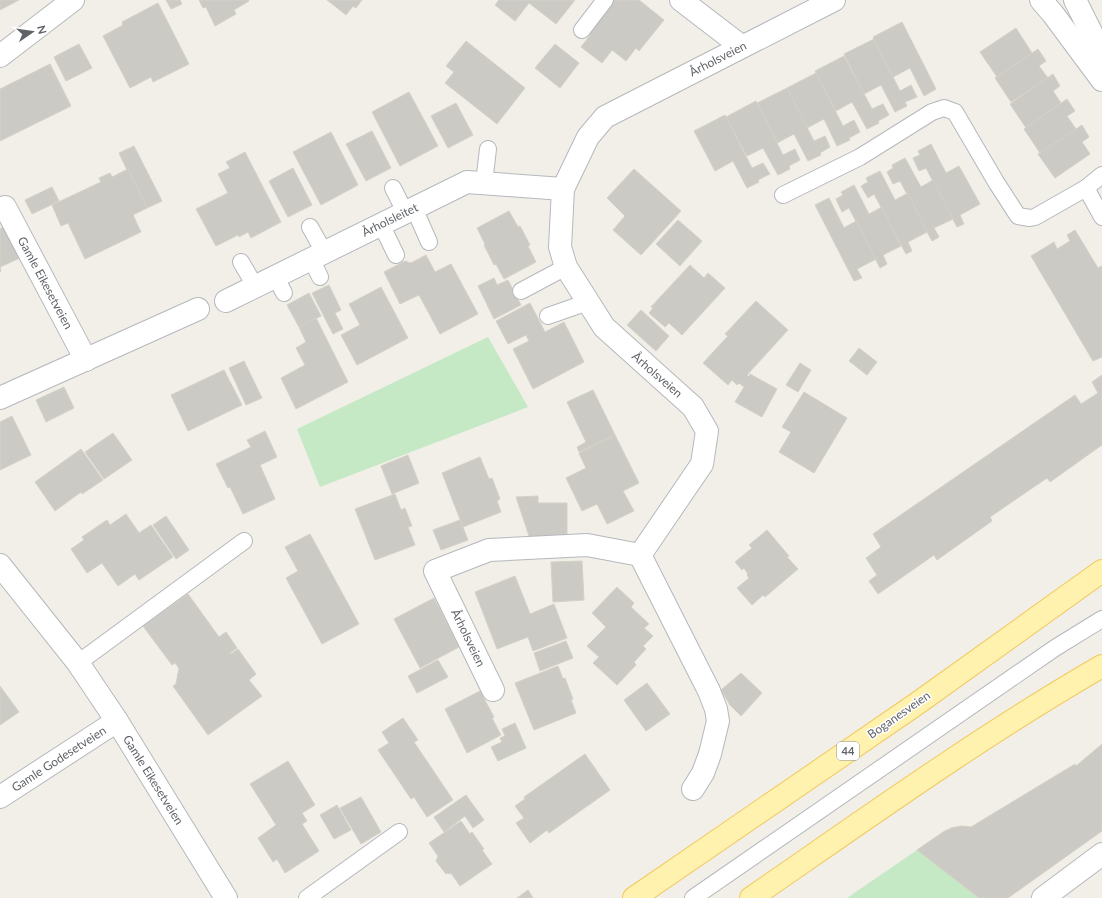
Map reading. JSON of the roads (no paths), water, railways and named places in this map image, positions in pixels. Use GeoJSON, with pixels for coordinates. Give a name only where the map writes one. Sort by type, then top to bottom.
{"type":"FeatureCollection","features":[{"type":"Feature","properties":{"kind":"main road","name":"Boganesveien"},"geometry":{"type":"LineString","coordinates":[[634,898],[915,704],[1102,571]]}},
{"type":"Feature","properties":{"kind":"main road"},"geometry":{"type":"LineString","coordinates":[[751,898],[955,758],[1102,666]]}},
{"type":"Feature","properties":{"kind":"street"},"geometry":{"type":"LineString","coordinates":[[0,56],[73,0]]}},
{"type":"Feature","properties":{"kind":"street"},"geometry":{"type":"LineString","coordinates":[[681,0],[741,46]]}},
{"type":"Feature","properties":{"kind":"street","name":"Årholsveien"},"geometry":{"type":"LineString","coordinates":[[493,690],[436,571],[489,550],[587,545],[640,555],[702,464],[707,431],[693,406],[604,327],[566,267],[560,247],[563,190],[588,137],[605,117],[741,46],[834,0]]}},
{"type":"Feature","properties":{"kind":"street"},"geometry":{"type":"LineString","coordinates":[[1041,0],[1102,80]]}},
{"type":"Feature","properties":{"kind":"street"},"geometry":{"type":"LineString","coordinates":[[1075,0],[1102,54]]}},
{"type":"Feature","properties":{"kind":"street","name":"Årholsleitet"},"geometry":{"type":"LineString","coordinates":[[226,301],[255,286],[279,285],[380,224],[467,182],[563,190]]}},
{"type":"Feature","properties":{"kind":"street","name":"Gamle Eikesetveien"},"geometry":{"type":"LineString","coordinates":[[5,207],[86,360]]}},
{"type":"Feature","properties":{"kind":"street"},"geometry":{"type":"LineString","coordinates":[[0,398],[198,309]]}},
{"type":"Feature","properties":{"kind":"street"},"geometry":{"type":"LineString","coordinates":[[640,555],[716,709],[718,721],[710,754],[703,773],[693,788]]}},
{"type":"Feature","properties":{"kind":"street","name":"Gamle Eikesetveien"},"geometry":{"type":"LineString","coordinates":[[0,565],[78,663],[117,722],[226,898]]}},
{"type":"Feature","properties":{"kind":"street","name":"Gamle Godesetveien"},"geometry":{"type":"LineString","coordinates":[[0,797],[117,722]]}},
{"type":"Feature","properties":{"kind":"street"},"geometry":{"type":"LineString","coordinates":[[1043,898],[1102,854]]}},
{"type":"Feature","properties":{"kind":"lane"},"geometry":{"type":"LineString","coordinates":[[582,30],[605,0]]}},
{"type":"Feature","properties":{"kind":"lane"},"geometry":{"type":"LineString","coordinates":[[783,195],[860,157],[932,112],[944,108],[955,112],[996,182],[1018,216],[1030,218],[1035,217],[1086,188],[1102,175]]}},
{"type":"Feature","properties":{"kind":"lane"},"geometry":{"type":"LineString","coordinates":[[484,183],[488,149]]}},
{"type":"Feature","properties":{"kind":"lane"},"geometry":{"type":"LineString","coordinates":[[393,188],[429,242]]}},
{"type":"Feature","properties":{"kind":"lane"},"geometry":{"type":"LineString","coordinates":[[1086,188],[1102,217]]}},
{"type":"Feature","properties":{"kind":"lane"},"geometry":{"type":"LineString","coordinates":[[380,224],[396,255]]}},
{"type":"Feature","properties":{"kind":"lane"},"geometry":{"type":"LineString","coordinates":[[310,227],[318,262]]}},
{"type":"Feature","properties":{"kind":"lane"},"geometry":{"type":"LineString","coordinates":[[241,262],[255,286]]}},
{"type":"Feature","properties":{"kind":"lane"},"geometry":{"type":"LineString","coordinates":[[521,292],[566,267]]}},
{"type":"Feature","properties":{"kind":"lane"},"geometry":{"type":"LineString","coordinates":[[548,316],[588,302]]}},
{"type":"Feature","properties":{"kind":"lane"},"geometry":{"type":"LineString","coordinates":[[78,663],[244,541]]}},
{"type":"Feature","properties":{"kind":"lane"},"geometry":{"type":"LineString","coordinates":[[693,898],[998,687],[1102,619]]}},
{"type":"Feature","properties":{"kind":"lane"},"geometry":{"type":"LineString","coordinates":[[307,898],[399,832]]}}]}
